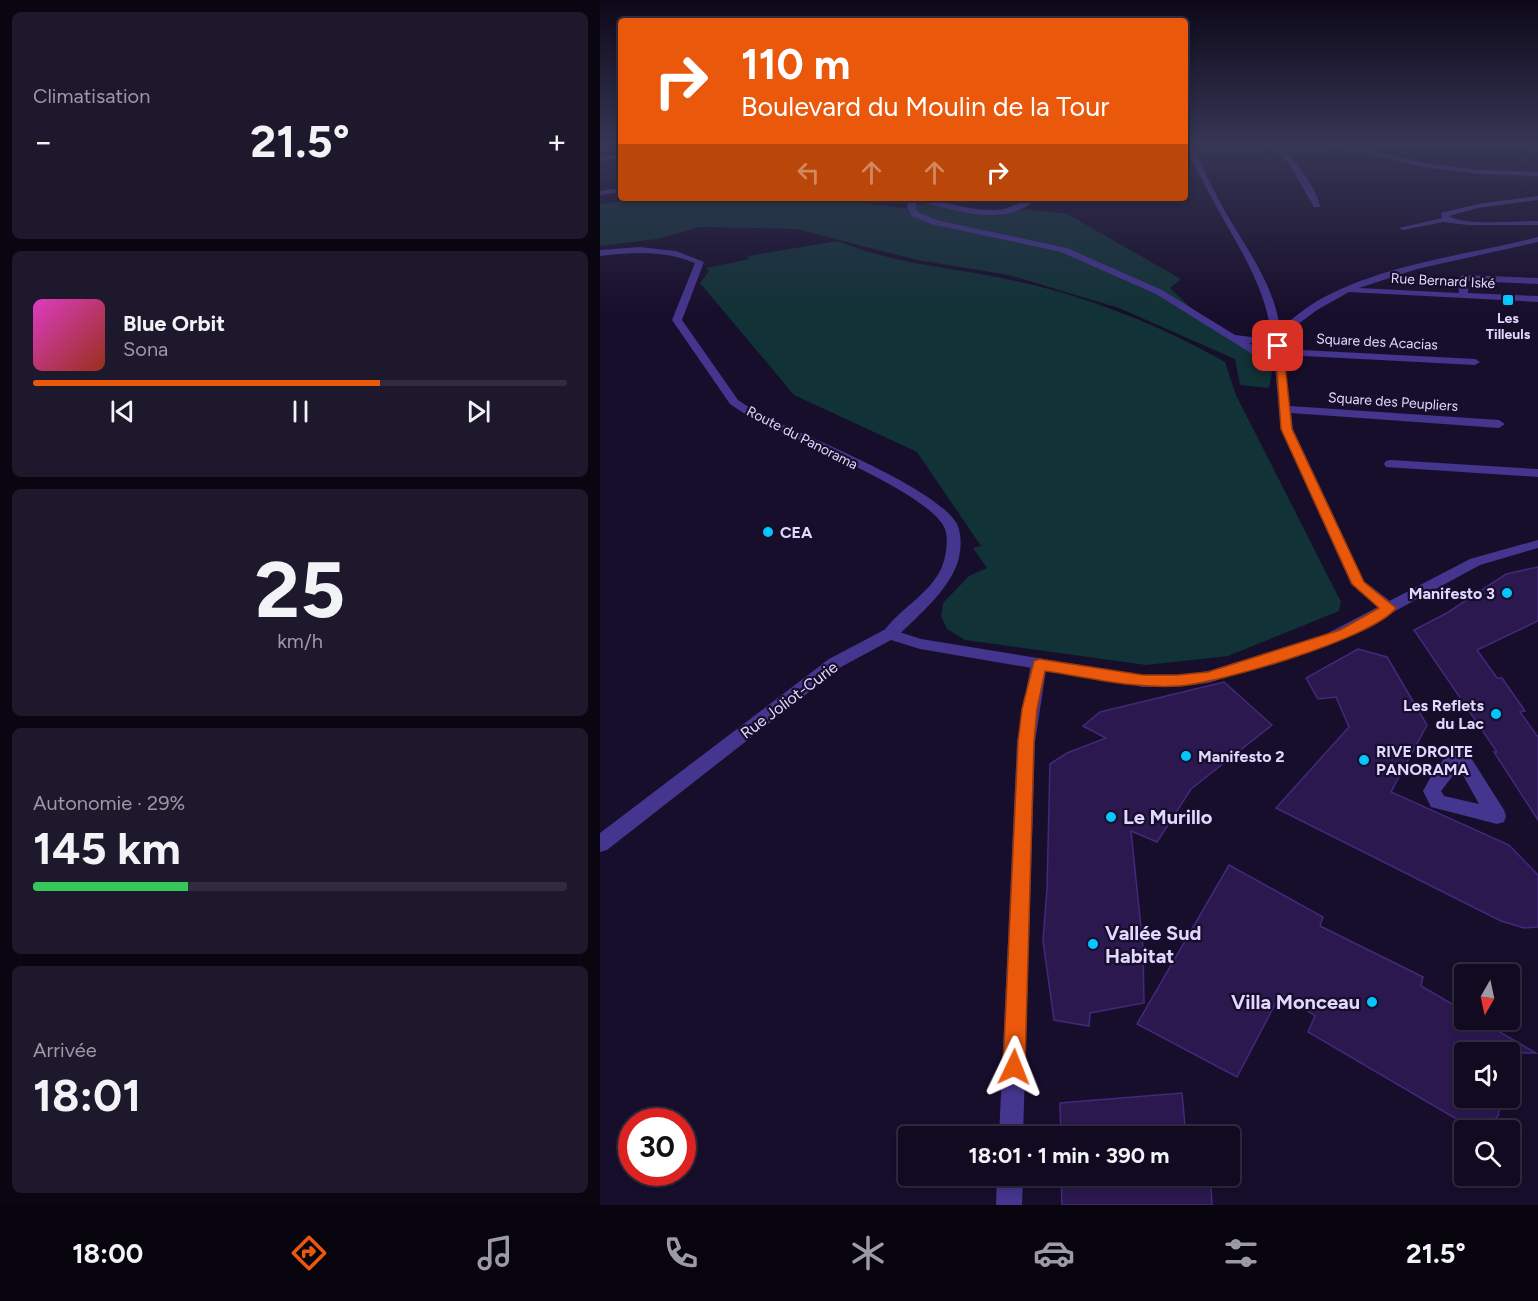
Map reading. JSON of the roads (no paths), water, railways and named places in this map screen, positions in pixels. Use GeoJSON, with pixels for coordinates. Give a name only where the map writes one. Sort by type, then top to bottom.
{"type":"FeatureCollection","features":[{"type":"Feature","properties":{"kind":"street"},"geometry":{"type":"LineString","coordinates":[[1216,199],[1245,250],[1274,318],[1287,429],[1358,584],[1389,608]]}},
{"type":"Feature","properties":{"kind":"street"},"geometry":{"type":"LineString","coordinates":[[1314,199],[1317,205]]}},
{"type":"Feature","properties":{"kind":"street"},"geometry":{"type":"LineString","coordinates":[[1449,220],[1444,215],[1464,209],[1530,199]]}},
{"type":"Feature","properties":{"kind":"street"},"geometry":{"type":"LineString","coordinates":[[913,201],[911,207],[915,214],[974,232],[1064,250],[1159,292],[1280,367]]}},
{"type":"Feature","properties":{"kind":"street"},"geometry":{"type":"LineString","coordinates":[[928,201],[965,210],[991,213],[1020,207],[1030,201]]}},
{"type":"Feature","properties":{"kind":"street"},"geometry":{"type":"LineString","coordinates":[[1403,228],[1449,220],[1468,223],[1538,223]]}},
{"type":"Feature","properties":{"kind":"street"},"geometry":{"type":"LineString","coordinates":[[1278,345],[1295,321],[1306,312],[1379,276],[1418,265],[1538,239]]}},
{"type":"Feature","properties":{"kind":"street","name":"Route du Panorama"},"geometry":{"type":"LineString","coordinates":[[600,254],[658,249],[685,254],[700,262],[677,320],[699,356],[734,402],[755,416],[915,495],[939,511],[950,525],[954,544],[948,570],[890,634]]}},
{"type":"Feature","properties":{"kind":"street"},"geometry":{"type":"LineString","coordinates":[[1464,296],[1463,278],[1538,281]]}},
{"type":"Feature","properties":{"kind":"street","name":"Rue Bernard Iské"},"geometry":{"type":"LineString","coordinates":[[1347,290],[1538,299]]}},
{"type":"Feature","properties":{"kind":"street"},"geometry":{"type":"LineString","coordinates":[[1274,318],[1306,312]]}},
{"type":"Feature","properties":{"kind":"street"},"geometry":{"type":"LineString","coordinates":[[1274,318],[1295,321]]}},
{"type":"Feature","properties":{"kind":"street"},"geometry":{"type":"LineString","coordinates":[[1222,331],[1278,345]]}},
{"type":"Feature","properties":{"kind":"street"},"geometry":{"type":"LineString","coordinates":[[1240,343],[1278,345]]}},
{"type":"Feature","properties":{"kind":"street","name":"Square des Acacias"},"geometry":{"type":"LineString","coordinates":[[1278,345],[1474,362]]}},
{"type":"Feature","properties":{"kind":"street","name":"Square des Peupliers"},"geometry":{"type":"LineString","coordinates":[[1284,410],[1499,424]]}},
{"type":"Feature","properties":{"kind":"street"},"geometry":{"type":"LineString","coordinates":[[1390,464],[1538,473]]}},
{"type":"Feature","properties":{"kind":"street"},"geometry":{"type":"LineString","coordinates":[[890,634],[920,644],[1143,681],[1177,681],[1208,677],[1261,662],[1346,633],[1475,562],[1538,544]]}},
{"type":"Feature","properties":{"kind":"street","name":"Rue Joliot-Curie"},"geometry":{"type":"LineString","coordinates":[[600,844],[835,663],[890,634]]}},
{"type":"Feature","properties":{"kind":"street"},"geometry":{"type":"LineString","coordinates":[[1011,1126],[1026,742],[1039,664]]}},
{"type":"Feature","properties":{"kind":"street"},"geometry":{"type":"LineString","coordinates":[[1009,1205],[1010,1186]]}},
{"type":"Feature","properties":{"kind":"place","name":"Les Tilleuls"},"geometry":{"type":"Point","coordinates":[1508,300]}},
{"type":"Feature","properties":{"kind":"place","name":"CEA"},"geometry":{"type":"Point","coordinates":[768,532]}},
{"type":"Feature","properties":{"kind":"place","name":"Manifesto 3"},"geometry":{"type":"Point","coordinates":[1507,593]}},
{"type":"Feature","properties":{"kind":"place","name":"Les Reflets du Lac"},"geometry":{"type":"Point","coordinates":[1496,714]}},
{"type":"Feature","properties":{"kind":"place","name":"Manifesto 2"},"geometry":{"type":"Point","coordinates":[1186,756]}},
{"type":"Feature","properties":{"kind":"place","name":"RIVE DROITE PANORAMA"},"geometry":{"type":"Point","coordinates":[1364,760]}},
{"type":"Feature","properties":{"kind":"place","name":"Le Murillo"},"geometry":{"type":"Point","coordinates":[1111,817]}},
{"type":"Feature","properties":{"kind":"place","name":"Vallée Sud Habitat"},"geometry":{"type":"Point","coordinates":[1093,944]}},
{"type":"Feature","properties":{"kind":"place","name":"Villa Monceau"},"geometry":{"type":"Point","coordinates":[1372,1002]}}]}
